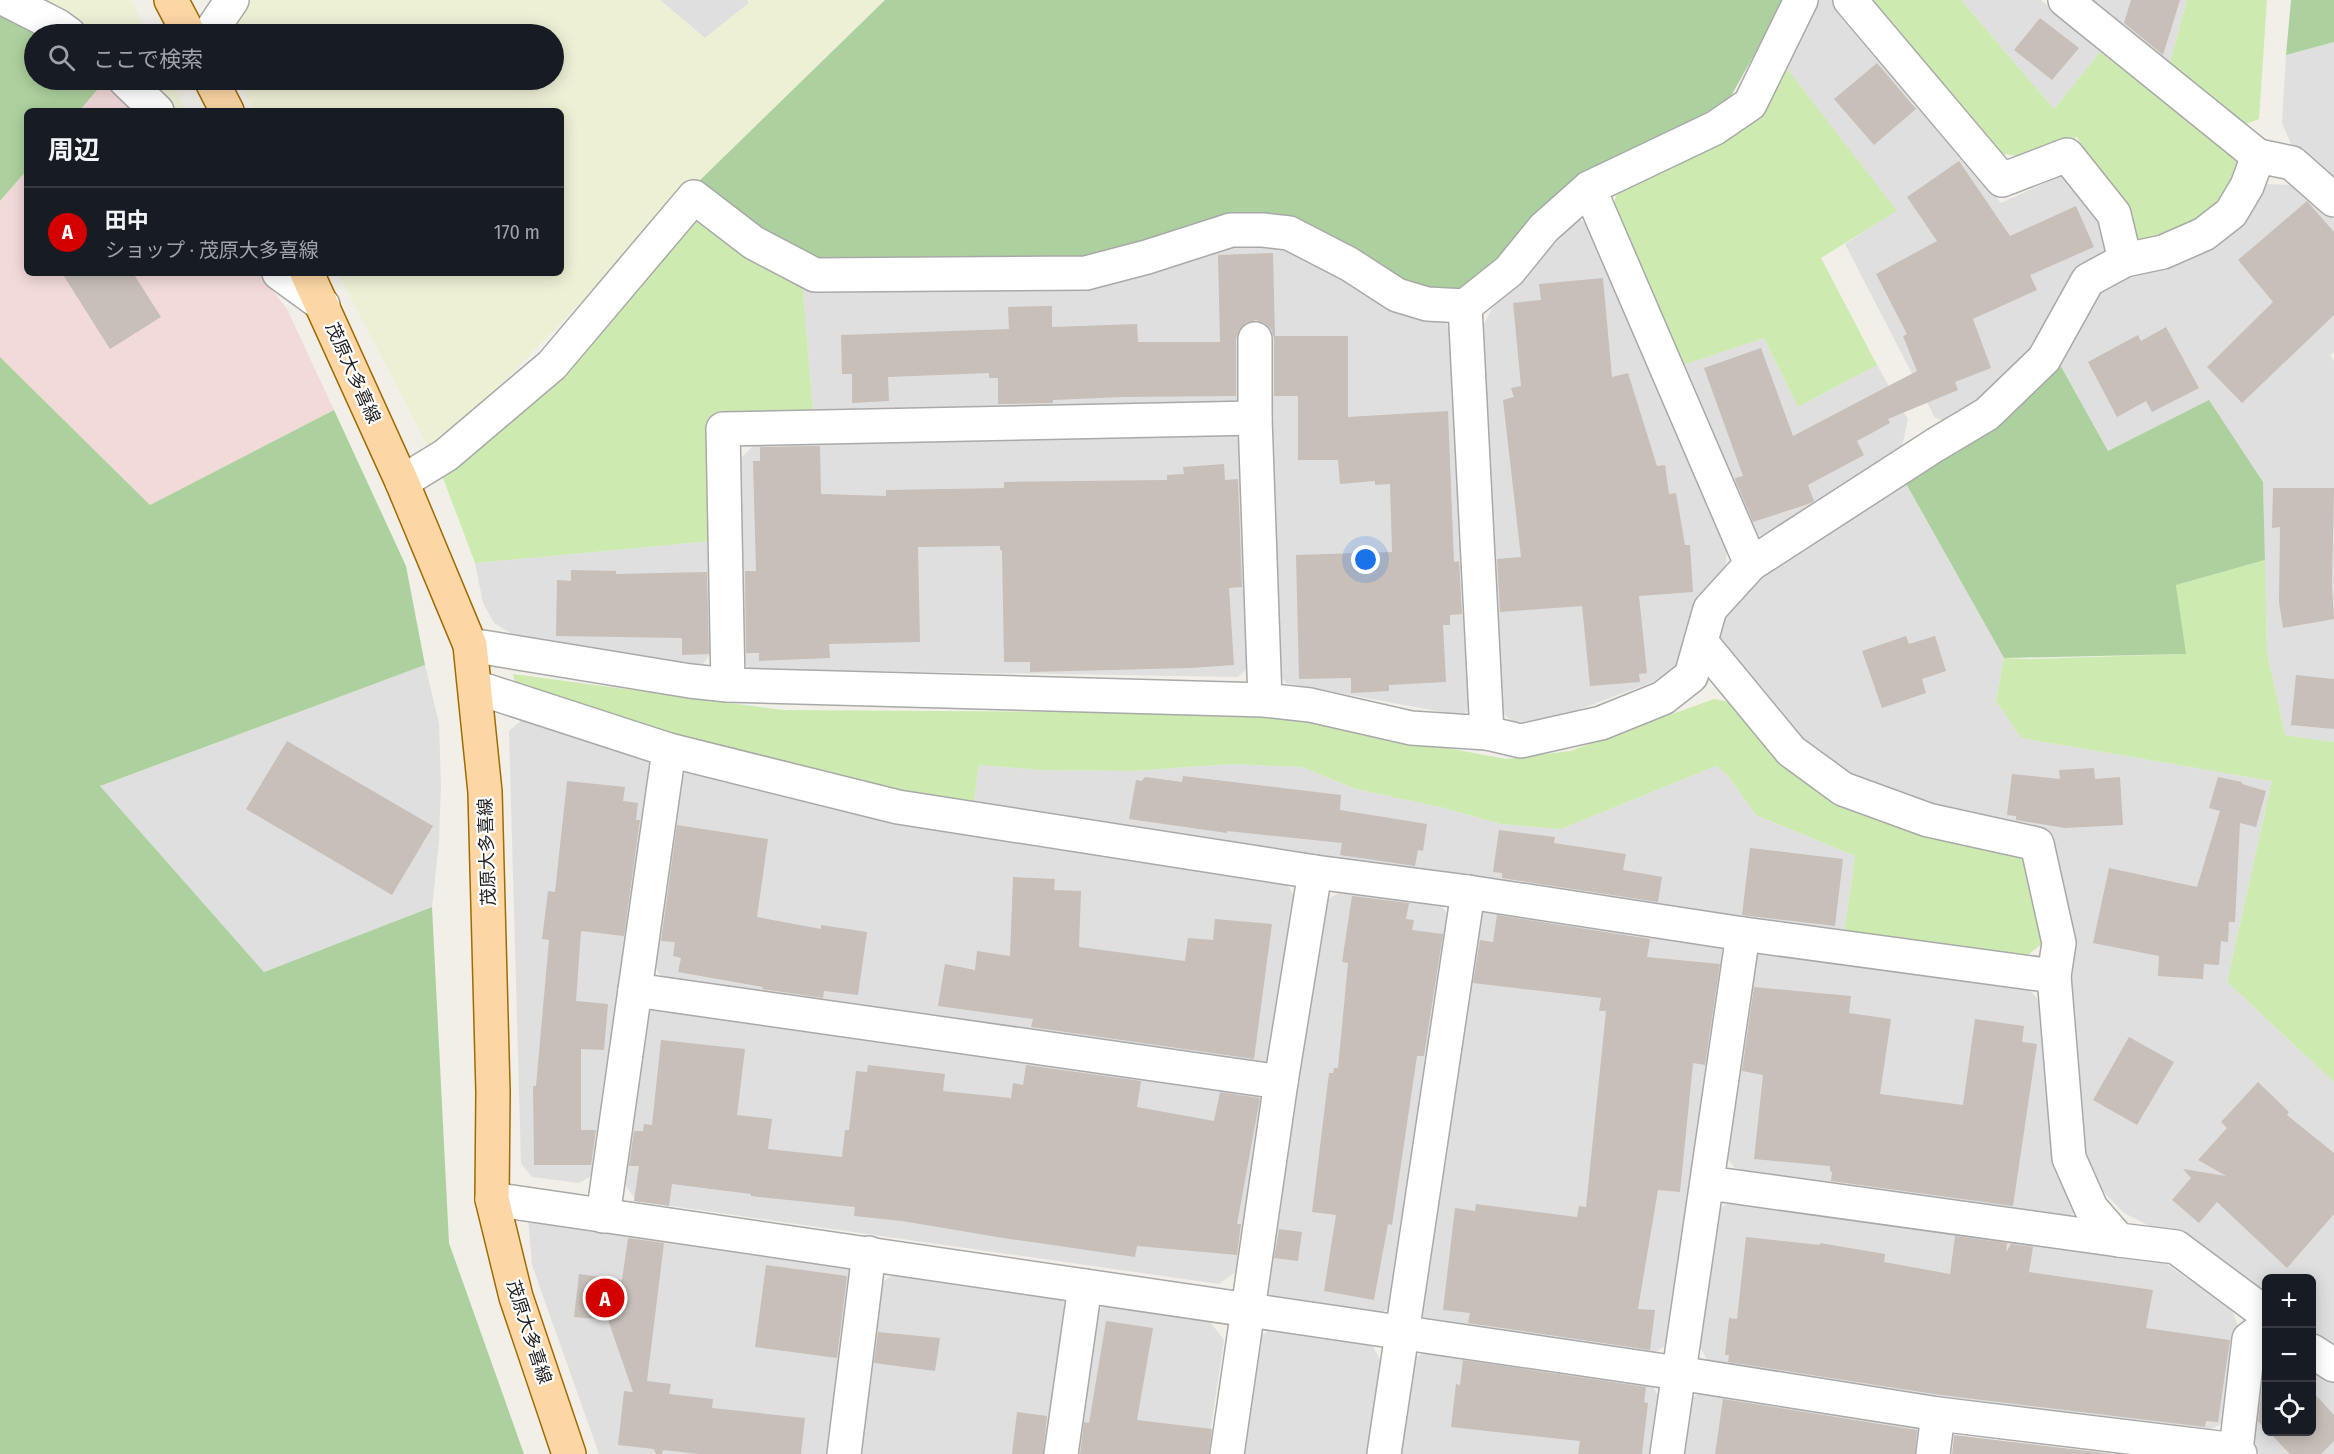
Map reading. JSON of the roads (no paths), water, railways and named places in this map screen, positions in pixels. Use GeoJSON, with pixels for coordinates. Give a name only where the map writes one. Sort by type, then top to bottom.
{"type":"FeatureCollection","features":[{"type":"Feature","properties":{"kind":"main road"},"geometry":{"type":"LineString","coordinates":[[171,0],[184,24]]}},
{"type":"Feature","properties":{"kind":"main road"},"geometry":{"type":"LineString","coordinates":[[216,90],[225,108]]}},
{"type":"Feature","properties":{"kind":"main road","name":"茂原大多喜線"},"geometry":{"type":"LineString","coordinates":[[308,276],[402,482],[470,645],[485,792],[493,1092],[492,1199],[516,1297],[569,1454]]}},
{"type":"Feature","properties":{"kind":"street"},"geometry":{"type":"LineString","coordinates":[[7,0],[54,24]]}},
{"type":"Feature","properties":{"kind":"street"},"geometry":{"type":"LineString","coordinates":[[216,24],[232,0]]}},
{"type":"Feature","properties":{"kind":"street"},"geometry":{"type":"LineString","coordinates":[[402,482],[446,455],[552,364],[694,197],[754,243],[815,275],[1086,273],[1147,257],[1231,230],[1263,230],[1289,233],[1349,264],[1397,295],[1427,304],[1465,306],[1509,271],[1544,228],[1589,188],[1715,128],[1750,104],[1801,0]]}},
{"type":"Feature","properties":{"kind":"street"},"geometry":{"type":"LineString","coordinates":[[1850,0],[2002,180],[2067,155],[2114,214],[2125,260]]}},
{"type":"Feature","properties":{"kind":"street"},"geometry":{"type":"LineString","coordinates":[[2065,0],[2258,156],[2292,163],[2334,200]]}},
{"type":"Feature","properties":{"kind":"street"},"geometry":{"type":"LineString","coordinates":[[135,90],[154,108]]}},
{"type":"Feature","properties":{"kind":"street"},"geometry":{"type":"LineString","coordinates":[[470,645],[690,681],[728,685],[1265,700],[1310,705],[1411,728],[1487,734],[1521,741],[1601,723],[1663,698],[1691,675],[1710,609],[1751,564],[1926,450],[1987,414],[2044,359],[2088,280],[2125,260],[2163,252],[2204,234],[2231,213],[2247,186],[2258,156]]}},
{"type":"Feature","properties":{"kind":"street"},"geometry":{"type":"LineString","coordinates":[[1589,188],[1751,564]]}},
{"type":"Feature","properties":{"kind":"street"},"geometry":{"type":"LineString","coordinates":[[283,276],[322,305]]}},
{"type":"Feature","properties":{"kind":"street"},"geometry":{"type":"LineString","coordinates":[[1465,306],[1487,734]]}},
{"type":"Feature","properties":{"kind":"street"},"geometry":{"type":"LineString","coordinates":[[1255,339],[1255,418],[1265,700]]}},
{"type":"Feature","properties":{"kind":"street"},"geometry":{"type":"LineString","coordinates":[[728,685],[723,429],[1255,418]]}},
{"type":"Feature","properties":{"kind":"street"},"geometry":{"type":"LineString","coordinates":[[1701,642],[1791,751],[1843,789],[1928,820],[2037,844],[2059,943],[2054,976],[2069,1158],[2091,1208],[2119,1240]]}},
{"type":"Feature","properties":{"kind":"street"},"geometry":{"type":"LineString","coordinates":[[475,687],[669,750],[898,807],[1315,872],[2054,976]]}},
{"type":"Feature","properties":{"kind":"street"},"geometry":{"type":"LineString","coordinates":[[603,1216],[669,750]]}},
{"type":"Feature","properties":{"kind":"street"},"geometry":{"type":"LineString","coordinates":[[1227,1454],[1281,1082],[1315,872]]}},
{"type":"Feature","properties":{"kind":"street"},"geometry":{"type":"LineString","coordinates":[[1384,1454],[1468,892]]}},
{"type":"Feature","properties":{"kind":"street"},"geometry":{"type":"LineString","coordinates":[[1667,1454],[1743,934]]}},
{"type":"Feature","properties":{"kind":"street"},"geometry":{"type":"LineString","coordinates":[[635,990],[1281,1082]]}},
{"type":"Feature","properties":{"kind":"street"},"geometry":{"type":"LineString","coordinates":[[1708,1184],[2176,1247],[2262,1311]]}},
{"type":"Feature","properties":{"kind":"street"},"geometry":{"type":"LineString","coordinates":[[492,1199],[1678,1373],[1938,1414],[2238,1452],[2249,1339],[2263,1328]]}},
{"type":"Feature","properties":{"kind":"street"},"geometry":{"type":"LineString","coordinates":[[844,1454],[869,1253]]}},
{"type":"Feature","properties":{"kind":"street"},"geometry":{"type":"LineString","coordinates":[[1062,1454],[1085,1286]]}},
{"type":"Feature","properties":{"kind":"street"},"geometry":{"type":"LineString","coordinates":[[2316,1354],[2334,1365]]}},
{"type":"Feature","properties":{"kind":"street"},"geometry":{"type":"LineString","coordinates":[[1933,1454],[1938,1414]]}},
{"type":"Feature","properties":{"kind":"place","name":"田中"},"geometry":{"type":"Point","coordinates":[605,1298]}}]}
